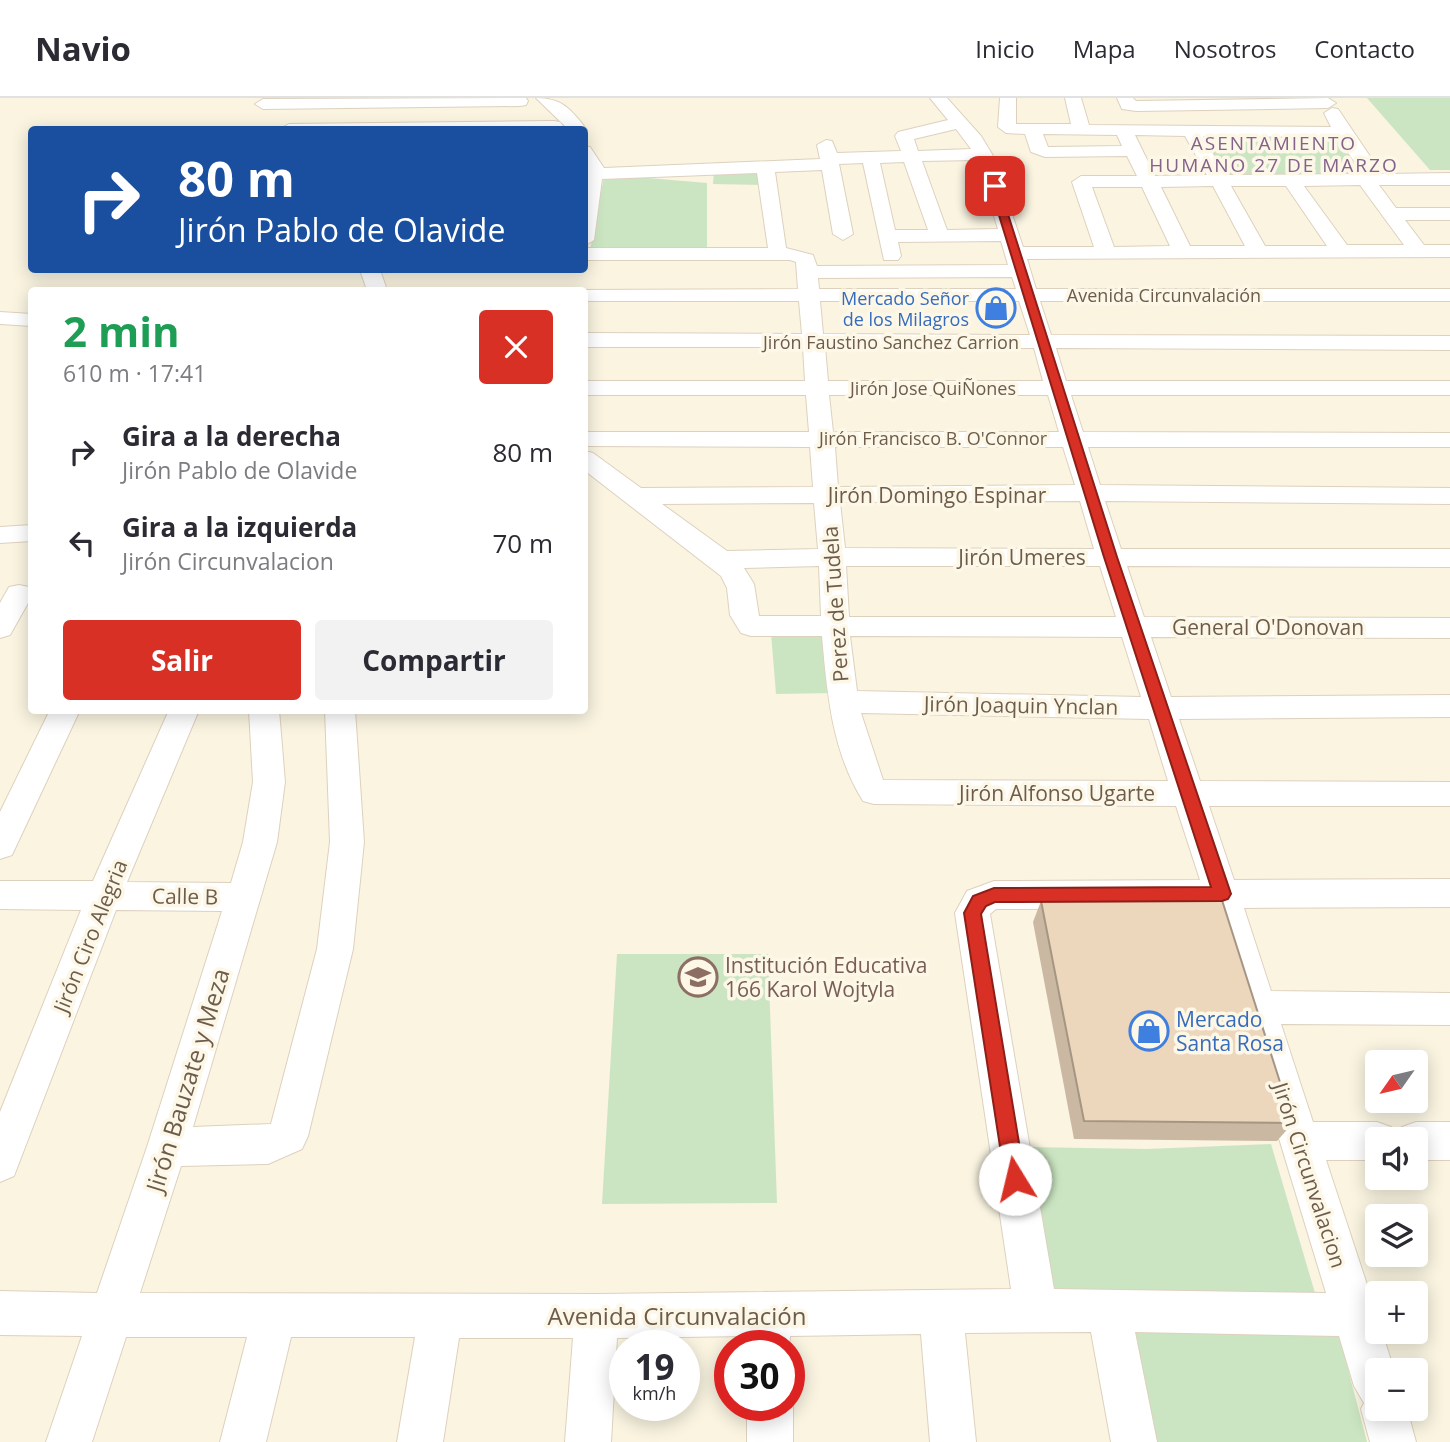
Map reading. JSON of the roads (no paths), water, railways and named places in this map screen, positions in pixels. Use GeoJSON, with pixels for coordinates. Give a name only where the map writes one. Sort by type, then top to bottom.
{"type":"FeatureCollection","features":[{"type":"Feature","properties":{"kind":"street"},"geometry":{"type":"LineString","coordinates":[[544,98],[575,126]]}},
{"type":"Feature","properties":{"kind":"street","name":"Jirón Circunvalacion"},"geometry":{"type":"LineString","coordinates":[[938,98],[975,140],[1001,145],[1020,264],[1043,342],[1110,557],[1190,794],[1368,1358]]}},
{"type":"Feature","properties":{"kind":"street"},"geometry":{"type":"LineString","coordinates":[[1001,145],[1007,127],[1008,98]]}},
{"type":"Feature","properties":{"kind":"street"},"geometry":{"type":"LineString","coordinates":[[1073,98],[1081,128]]}},
{"type":"Feature","properties":{"kind":"street"},"geometry":{"type":"LineString","coordinates":[[1125,98],[1128,105],[1136,106],[1201,101],[1232,105],[1327,100],[1342,132],[1390,214],[1418,251]]}},
{"type":"Feature","properties":{"kind":"street"},"geometry":{"type":"LineString","coordinates":[[258,101],[516,100],[553,126]]}},
{"type":"Feature","properties":{"kind":"street"},"geometry":{"type":"LineString","coordinates":[[258,101],[286,126]]}},
{"type":"Feature","properties":{"kind":"street"},"geometry":{"type":"LineString","coordinates":[[1232,105],[1243,132]]}},
{"type":"Feature","properties":{"kind":"street"},"geometry":{"type":"LineString","coordinates":[[940,236],[904,136],[959,123]]}},
{"type":"Feature","properties":{"kind":"street"},"geometry":{"type":"LineString","coordinates":[[591,179],[765,167],[828,156],[912,155],[1001,145],[1033,130],[1081,128],[1192,132],[1342,132]]}},
{"type":"Feature","properties":{"kind":"street"},"geometry":{"type":"LineString","coordinates":[[1123,129],[1183,252]]}},
{"type":"Feature","properties":{"kind":"street"},"geometry":{"type":"LineString","coordinates":[[1033,130],[1037,148],[1045,152],[1133,151]]}},
{"type":"Feature","properties":{"kind":"street"},"geometry":{"type":"LineString","coordinates":[[1192,132],[1216,180],[1258,252]]}},
{"type":"Feature","properties":{"kind":"street"},"geometry":{"type":"LineString","coordinates":[[588,153],[595,166],[588,202]]}},
{"type":"Feature","properties":{"kind":"street"},"geometry":{"type":"LineString","coordinates":[[828,156],[843,234]]}},
{"type":"Feature","properties":{"kind":"street"},"geometry":{"type":"LineString","coordinates":[[870,156],[894,271]]}},
{"type":"Feature","properties":{"kind":"street","name":"Perez de Tudela"},"geometry":{"type":"LineString","coordinates":[[765,167],[796,267],[813,341],[832,557],[835,626],[844,702],[865,778],[874,792]]}},
{"type":"Feature","properties":{"kind":"street"},"geometry":{"type":"LineString","coordinates":[[1290,179],[1341,251]]}},
{"type":"Feature","properties":{"kind":"street"},"geometry":{"type":"LineString","coordinates":[[1106,253],[1081,182],[1450,179]]}},
{"type":"Feature","properties":{"kind":"street"},"geometry":{"type":"LineString","coordinates":[[1390,214],[1450,214]]}},
{"type":"Feature","properties":{"kind":"street"},"geometry":{"type":"LineString","coordinates":[[887,236],[940,236],[1020,264]]}},
{"type":"Feature","properties":{"kind":"street"},"geometry":{"type":"LineString","coordinates":[[588,254],[894,271],[1020,264],[1106,253],[1450,251]]}},
{"type":"Feature","properties":{"kind":"street","name":"Avenida Circunvalación"},"geometry":{"type":"LineString","coordinates":[[588,287],[796,267],[1020,264],[1450,295]]}},
{"type":"Feature","properties":{"kind":"street"},"geometry":{"type":"LineString","coordinates":[[0,318],[28,320]]}},
{"type":"Feature","properties":{"kind":"street","name":"Jirón Faustino Sanchez Carrion"},"geometry":{"type":"LineString","coordinates":[[588,340],[1450,343]]}},
{"type":"Feature","properties":{"kind":"street"},"geometry":{"type":"LineString","coordinates":[[1407,342],[1446,394]]}},
{"type":"Feature","properties":{"kind":"street","name":"Jirón Jose QuiÑones"},"geometry":{"type":"LineString","coordinates":[[588,388],[1059,389],[1446,394]]}},
{"type":"Feature","properties":{"kind":"street","name":"Jirón Francisco B. O'Connor"},"geometry":{"type":"LineString","coordinates":[[588,439],[1450,440]]}},
{"type":"Feature","properties":{"kind":"street"},"geometry":{"type":"LineString","coordinates":[[588,461],[721,560]]}},
{"type":"Feature","properties":{"kind":"street","name":"Jirón Domingo Espinar"},"geometry":{"type":"LineString","coordinates":[[635,496],[1450,496]]}},
{"type":"Feature","properties":{"kind":"street"},"geometry":{"type":"LineString","coordinates":[[0,535],[28,533]]}},
{"type":"Feature","properties":{"kind":"street","name":"Jirón Umeres"},"geometry":{"type":"LineString","coordinates":[[721,560],[832,557],[1450,558]]}},
{"type":"Feature","properties":{"kind":"street","name":"General O'Donovan"},"geometry":{"type":"LineString","coordinates":[[721,560],[735,574],[741,588],[741,613],[751,626],[1450,628]]}},
{"type":"Feature","properties":{"kind":"street"},"geometry":{"type":"LineString","coordinates":[[0,628],[17,594]]}},
{"type":"Feature","properties":{"kind":"street","name":"Jirón Joaquin Ynclan"},"geometry":{"type":"LineString","coordinates":[[844,702],[1161,708],[1450,706]]}},
{"type":"Feature","properties":{"kind":"street"},"geometry":{"type":"LineString","coordinates":[[0,846],[63,714]]}},
{"type":"Feature","properties":{"kind":"street","name":"Jirón Ciro Alegria"},"geometry":{"type":"LineString","coordinates":[[0,1162],[105,894],[182,714]]}},
{"type":"Feature","properties":{"kind":"street","name":"Jirón Bauzate y Meza"},"geometry":{"type":"LineString","coordinates":[[69,1442],[167,1147],[260,842],[269,782],[264,714]]}},
{"type":"Feature","properties":{"kind":"street"},"geometry":{"type":"LineString","coordinates":[[167,1147],[268,1146],[288,1136],[335,949],[347,842],[340,714]]}},
{"type":"Feature","properties":{"kind":"street","name":"Jirón Alfonso Ugarte"},"geometry":{"type":"LineString","coordinates":[[874,792],[1450,794]]}},
{"type":"Feature","properties":{"kind":"street"},"geometry":{"type":"LineString","coordinates":[[1036,1312],[972,913],[979,901],[994,895],[1450,893]]}},
{"type":"Feature","properties":{"kind":"street","name":"Calle B"},"geometry":{"type":"LineString","coordinates":[[0,895],[244,897]]}},
{"type":"Feature","properties":{"kind":"street"},"geometry":{"type":"LineString","coordinates":[[1258,1007],[1450,1009]]}},
{"type":"Feature","properties":{"kind":"street"},"geometry":{"type":"LineString","coordinates":[[1299,1142],[1365,1141]]}},
{"type":"Feature","properties":{"kind":"street"},"geometry":{"type":"LineString","coordinates":[[1428,1141],[1450,1141]]}},
{"type":"Feature","properties":{"kind":"street"},"geometry":{"type":"LineString","coordinates":[[1110,1310],[1134,1442]]}},
{"type":"Feature","properties":{"kind":"street","name":"Avenida Circunvalación"},"geometry":{"type":"LineString","coordinates":[[0,1312],[111,1315],[596,1316],[768,1330],[941,1314],[1110,1310],[1355,1315]]}},
{"type":"Feature","properties":{"kind":"street"},"geometry":{"type":"LineString","coordinates":[[420,1442],[441,1314]]}},
{"type":"Feature","properties":{"kind":"street"},"geometry":{"type":"LineString","coordinates":[[941,1314],[953,1442]]}},
{"type":"Feature","properties":{"kind":"street"},"geometry":{"type":"LineString","coordinates":[[243,1442],[274,1315]]}},
{"type":"Feature","properties":{"kind":"street"},"geometry":{"type":"LineString","coordinates":[[588,1442],[596,1316]]}},
{"type":"Feature","properties":{"kind":"street"},"geometry":{"type":"LineString","coordinates":[[770,1421],[770,1442]]}},
{"type":"Feature","properties":{"kind":"street"},"geometry":{"type":"LineString","coordinates":[[1387,1421],[1393,1442]]}},
{"type":"Feature","properties":{"kind":"place","name":"Mercado Señor de los Milagros"},"geometry":{"type":"Point","coordinates":[996,308]}},
{"type":"Feature","properties":{"kind":"place","name":"Institución Educativa 166 Karol Wojtyla"},"geometry":{"type":"Point","coordinates":[698,977]}},
{"type":"Feature","properties":{"kind":"place","name":"Mercado Santa Rosa"},"geometry":{"type":"Point","coordinates":[1149,1031]}},
{"type":"Feature","properties":{"kind":"district","name":"ASENTAMIENTO HUMANO 27 DE MARZO"},"geometry":{"type":"Point","coordinates":[1274,154]}}]}
